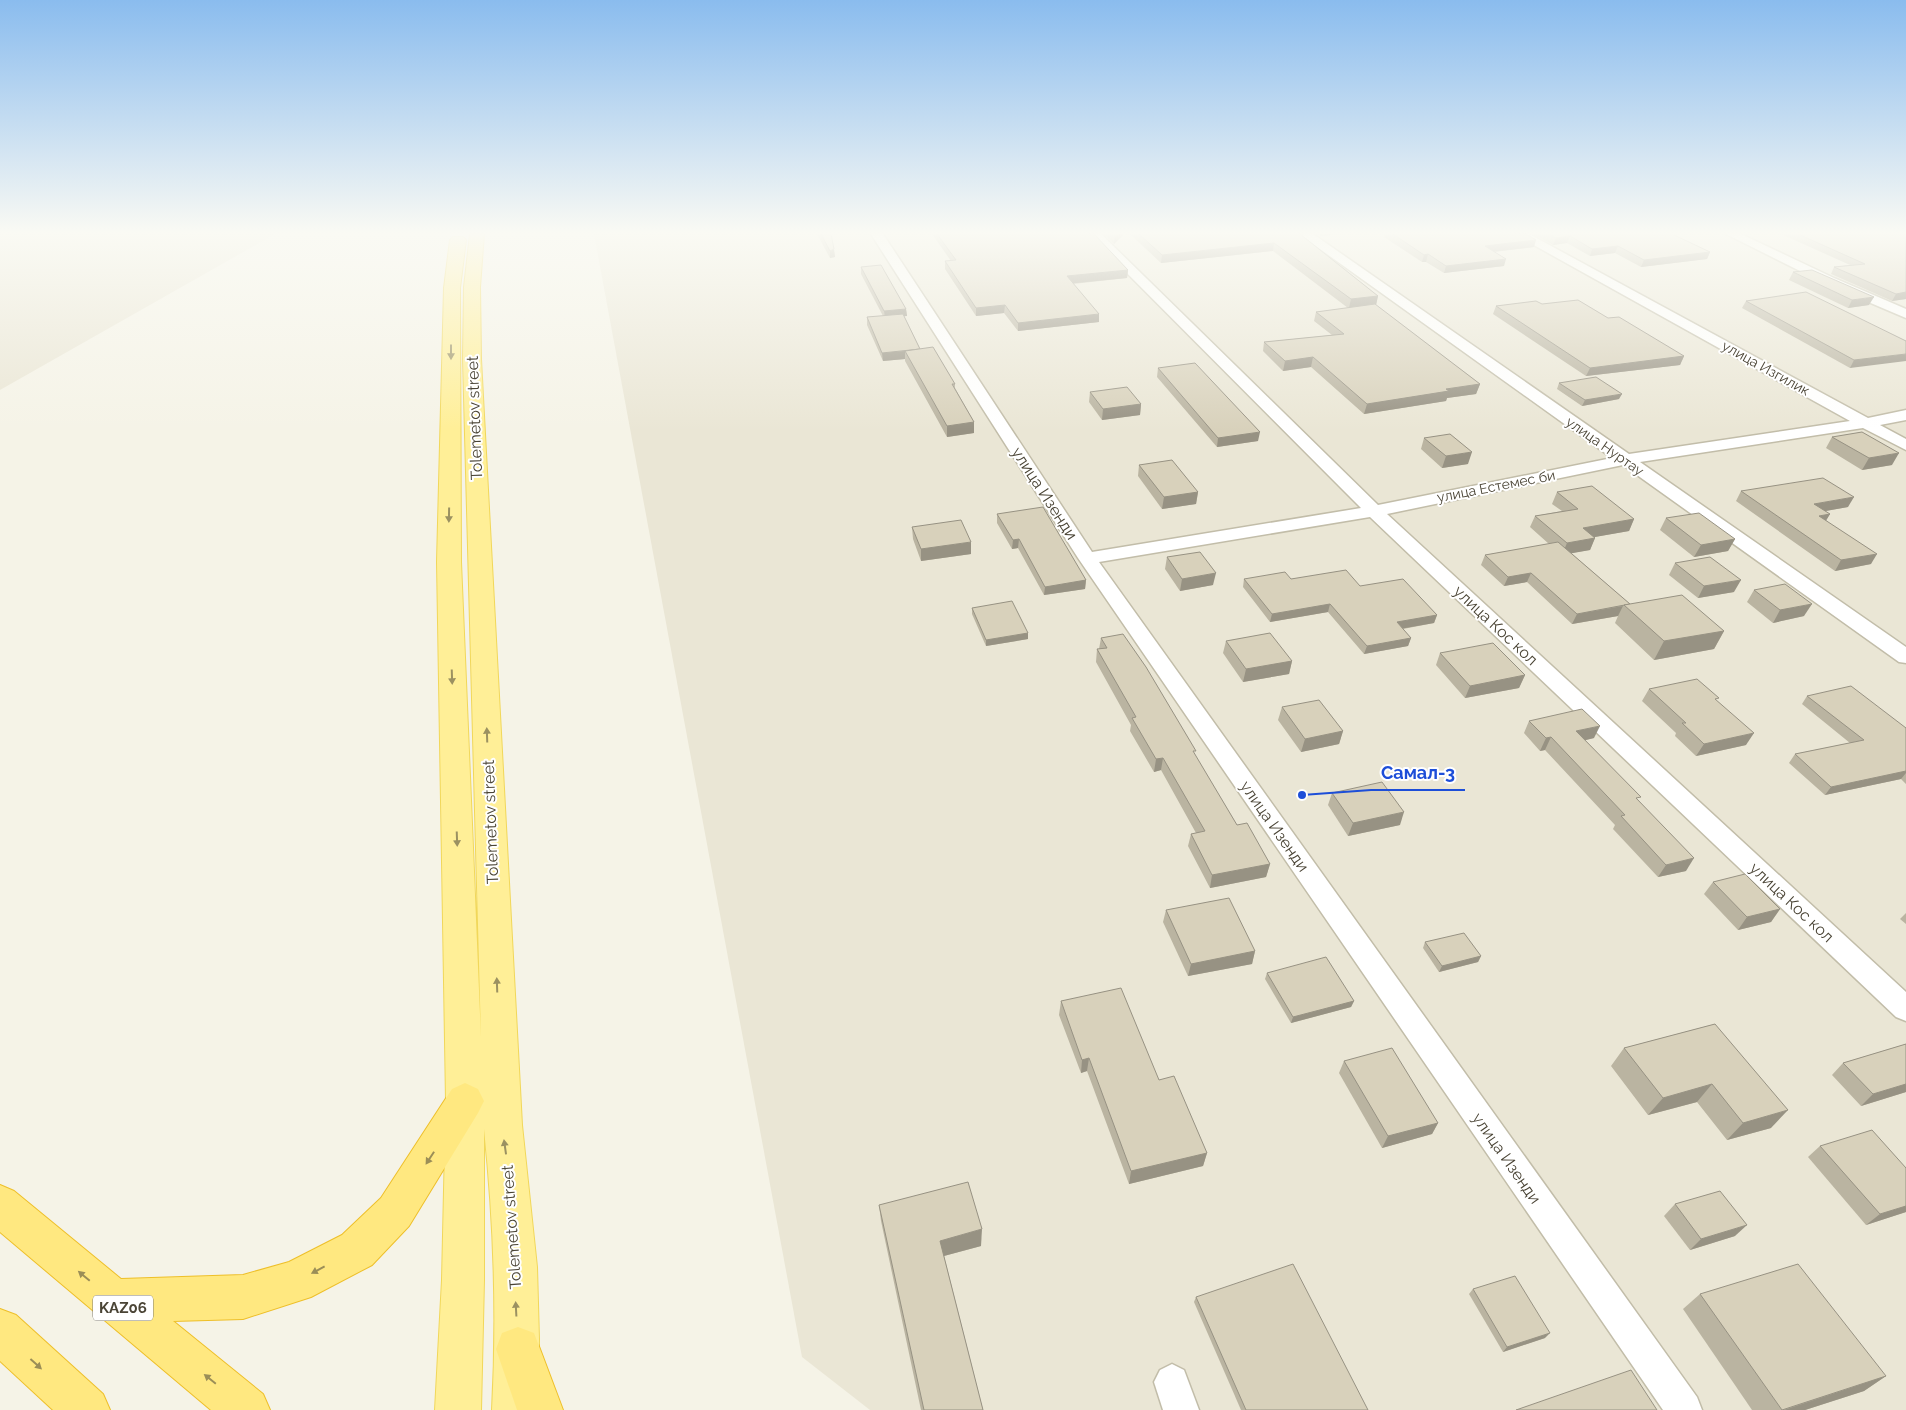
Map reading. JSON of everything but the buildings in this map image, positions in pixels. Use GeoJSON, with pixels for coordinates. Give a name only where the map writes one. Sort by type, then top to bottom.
{"type":"FeatureCollection","features":[{"type":"Feature","properties":{"kind":"highway"},"geometry":{"type":"LineString","coordinates":[[114,1301],[242,1297],[296,1282],[357,1250],[395,1212],[465,1101]]}},
{"type":"Feature","properties":{"kind":"highway","name":"KАZ06"},"geometry":{"type":"LineString","coordinates":[[0,1204],[247,1410]]}},
{"type":"Feature","properties":{"kind":"highway"},"geometry":{"type":"LineString","coordinates":[[0,1331],[87,1410]]}},
{"type":"Feature","properties":{"kind":"highway"},"geometry":{"type":"LineString","coordinates":[[518,1349],[540,1410]]}},
{"type":"Feature","properties":{"kind":"main road","name":"Tolemetov street"},"geometry":{"type":"LineString","coordinates":[[452,300],[448,562],[465,1101],[463,1280],[458,1410]]}},
{"type":"Feature","properties":{"kind":"main road","name":"Tolemetov street"},"geometry":{"type":"LineString","coordinates":[[472,300],[472,359],[502,1125],[510,1182],[518,1349],[515,1410]]}},
{"type":"Feature","properties":{"kind":"street","name":"улица Изенди"},"geometry":{"type":"LineString","coordinates":[[920,300],[1087,558],[1684,1410]]}},
{"type":"Feature","properties":{"kind":"street","name":"улица Кос кол"},"geometry":{"type":"LineString","coordinates":[[1161,300],[1374,511],[1906,1008]]}},
{"type":"Feature","properties":{"kind":"street","name":"улица Нуртау"},"geometry":{"type":"LineString","coordinates":[[1398,300],[1906,657]]}},
{"type":"Feature","properties":{"kind":"street","name":"улица Изгилик"},"geometry":{"type":"LineString","coordinates":[[1640,300],[1906,445]]}},
{"type":"Feature","properties":{"kind":"street"},"geometry":{"type":"LineString","coordinates":[[1873,300],[1906,314]]}},
{"type":"Feature","properties":{"kind":"street","name":"улица Естемес би"},"geometry":{"type":"LineString","coordinates":[[1087,558],[1374,511],[1624,460],[1866,423],[1906,415]]}},
{"type":"Feature","properties":{"kind":"shaded area"},"geometry":{"type":"Polygon","coordinates":[[[0,300],[159,300],[0,390],[0,300]]]}},
{"type":"Feature","properties":{"kind":"shaded area"},"geometry":{"type":"Polygon","coordinates":[[[606,300],[1906,300],[1906,1410],[870,1410],[802,1357],[606,300]]]}},
{"type":"Feature","properties":{"kind":"place","name":"Самал-3"},"geometry":{"type":"Point","coordinates":[1302,795]}}]}
